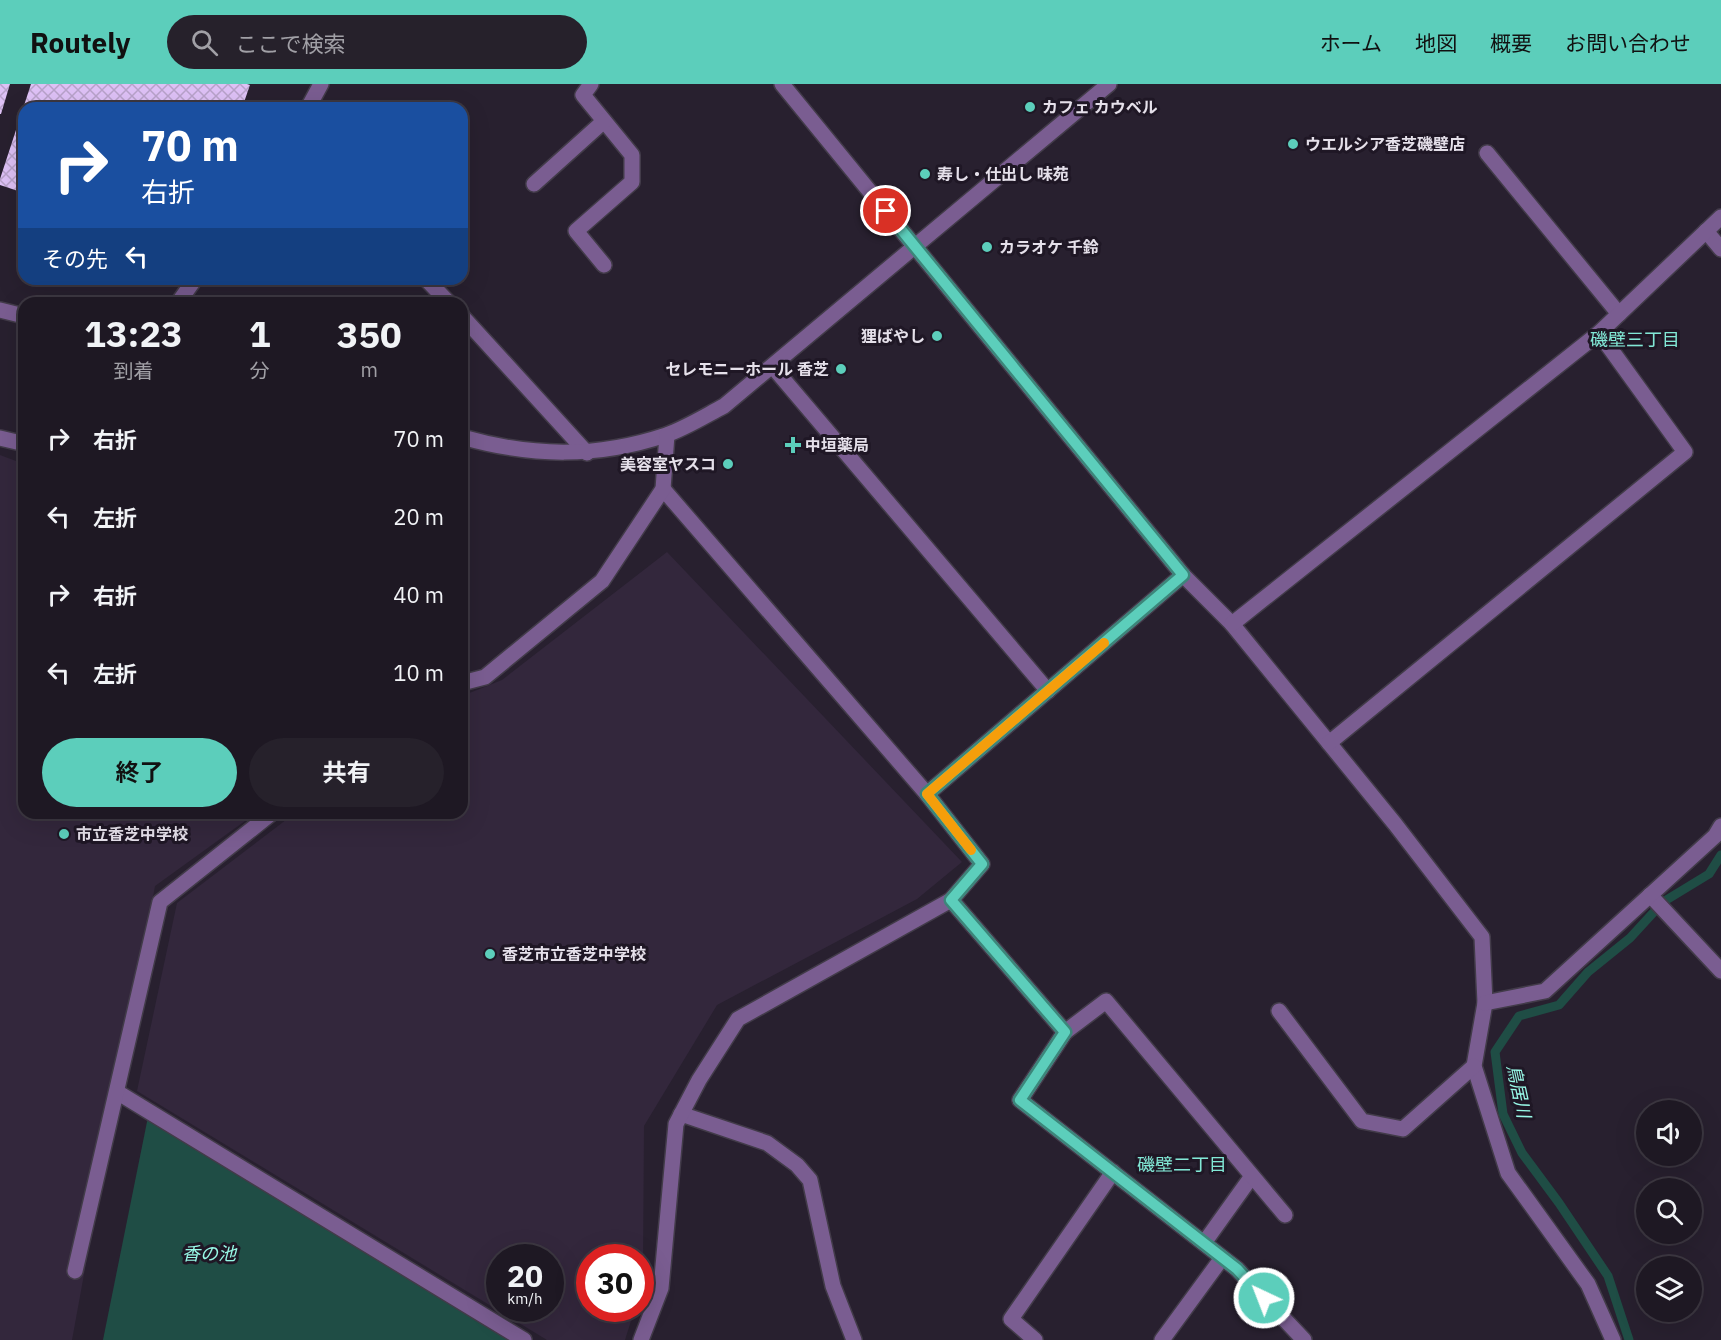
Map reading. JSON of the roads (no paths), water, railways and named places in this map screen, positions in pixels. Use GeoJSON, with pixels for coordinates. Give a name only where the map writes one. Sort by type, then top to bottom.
{"type":"FeatureCollection","features":[{"type":"Feature","properties":{"kind":"street"},"geometry":{"type":"LineString","coordinates":[[311,102],[321,84]]}},
{"type":"Feature","properties":{"kind":"street"},"geometry":{"type":"LineString","coordinates":[[591,84],[583,95],[632,155],[632,182],[576,231],[604,265]]}},
{"type":"Feature","properties":{"kind":"street"},"geometry":{"type":"LineString","coordinates":[[782,84],[1183,575],[1232,624],[1395,824],[1482,937],[1485,1003],[1474,1066],[1508,1173],[1588,1284],[1613,1340]]}},
{"type":"Feature","properties":{"kind":"street"},"geometry":{"type":"LineString","coordinates":[[468,439],[543,453],[587,453],[667,435],[724,406],[1109,84]]}},
{"type":"Feature","properties":{"kind":"street"},"geometry":{"type":"LineString","coordinates":[[534,184],[604,121]]}},
{"type":"Feature","properties":{"kind":"street"},"geometry":{"type":"LineString","coordinates":[[1487,153],[1618,314]]}},
{"type":"Feature","properties":{"kind":"street"},"geometry":{"type":"LineString","coordinates":[[1232,624],[1599,333],[1721,217]]}},
{"type":"Feature","properties":{"kind":"street"},"geometry":{"type":"LineString","coordinates":[[1706,231],[1721,249]]}},
{"type":"Feature","properties":{"kind":"street"},"geometry":{"type":"LineString","coordinates":[[432,285],[443,297]]}},
{"type":"Feature","properties":{"kind":"street"},"geometry":{"type":"LineString","coordinates":[[0,310],[18,314]]}},
{"type":"Feature","properties":{"kind":"street"},"geometry":{"type":"LineString","coordinates":[[468,323],[587,453]]}},
{"type":"Feature","properties":{"kind":"street"},"geometry":{"type":"LineString","coordinates":[[1329,743],[1685,452],[1599,333]]}},
{"type":"Feature","properties":{"kind":"street"},"geometry":{"type":"LineString","coordinates":[[773,367],[1048,691]]}},
{"type":"Feature","properties":{"kind":"street"},"geometry":{"type":"LineString","coordinates":[[468,681],[485,677],[602,581],[663,489],[667,435]]}},
{"type":"Feature","properties":{"kind":"street"},"geometry":{"type":"LineString","coordinates":[[0,438],[18,442]]}},
{"type":"Feature","properties":{"kind":"street"},"geometry":{"type":"LineString","coordinates":[[641,1340],[661,1288],[676,1124],[699,1080],[738,1019],[951,900],[982,864],[927,794],[663,489]]}},
{"type":"Feature","properties":{"kind":"street"},"geometry":{"type":"LineString","coordinates":[[927,794],[1183,575]]}},
{"type":"Feature","properties":{"kind":"street"},"geometry":{"type":"LineString","coordinates":[[75,1271],[160,902],[264,819]]}},
{"type":"Feature","properties":{"kind":"street"},"geometry":{"type":"LineString","coordinates":[[1485,1003],[1545,991],[1715,836],[1721,826]]}},
{"type":"Feature","properties":{"kind":"street"},"geometry":{"type":"LineString","coordinates":[[1650,895],[1721,970]]}},
{"type":"Feature","properties":{"kind":"street"},"geometry":{"type":"LineString","coordinates":[[951,900],[1065,1032]]}},
{"type":"Feature","properties":{"kind":"street"},"geometry":{"type":"LineString","coordinates":[[1285,1215],[1106,1001],[1065,1032],[1020,1100],[1237,1269],[1304,1340]]}},
{"type":"Feature","properties":{"kind":"street"},"geometry":{"type":"LineString","coordinates":[[1279,1011],[1362,1121],[1403,1129],[1474,1066]]}},
{"type":"Feature","properties":{"kind":"street"},"geometry":{"type":"LineString","coordinates":[[117,1092],[524,1340]]}},
{"type":"Feature","properties":{"kind":"street"},"geometry":{"type":"LineString","coordinates":[[681,1114],[767,1143],[797,1165],[810,1180],[833,1286],[854,1340]]}},
{"type":"Feature","properties":{"kind":"street"},"geometry":{"type":"LineString","coordinates":[[1035,1340],[1011,1319],[1113,1172]]}},
{"type":"Feature","properties":{"kind":"street"},"geometry":{"type":"LineString","coordinates":[[1204,1243],[1252,1176]]}},
{"type":"Feature","properties":{"kind":"street"},"geometry":{"type":"LineString","coordinates":[[1162,1340],[1222,1258]]}},
{"type":"Feature","properties":{"kind":"water","name":"香の池"},"geometry":{"type":"Polygon","coordinates":[[[149,1112],[509,1340],[103,1340],[149,1112]]]}},
{"type":"Feature","properties":{"kind":"waterway","name":"鳥居川"},"geometry":{"type":"LineString","coordinates":[[1629,1340],[1608,1276],[1522,1153],[1503,1114],[1495,1052],[1519,1016],[1559,1005],[1588,972],[1630,938],[1663,902],[1709,874],[1721,855]]}},
{"type":"Feature","properties":{"kind":"place","name":"カフェ カウベル"},"geometry":{"type":"Point","coordinates":[1030,107]}},
{"type":"Feature","properties":{"kind":"place","name":"ウエルシア香芝磯壁店"},"geometry":{"type":"Point","coordinates":[1293,144]}},
{"type":"Feature","properties":{"kind":"place","name":"寿し・仕出し 味苑"},"geometry":{"type":"Point","coordinates":[925,174]}},
{"type":"Feature","properties":{"kind":"place","name":"カラオケ 千鈴"},"geometry":{"type":"Point","coordinates":[987,247]}},
{"type":"Feature","properties":{"kind":"place","name":"狸ばやし"},"geometry":{"type":"Point","coordinates":[937,336]}},
{"type":"Feature","properties":{"kind":"place","name":"セレモニーホール 香芝"},"geometry":{"type":"Point","coordinates":[841,369]}},
{"type":"Feature","properties":{"kind":"place","name":"中垣薬局"},"geometry":{"type":"Point","coordinates":[793,445]}},
{"type":"Feature","properties":{"kind":"place","name":"美容室ヤスコ"},"geometry":{"type":"Point","coordinates":[728,464]}},
{"type":"Feature","properties":{"kind":"place","name":"市立香芝中学校"},"geometry":{"type":"Point","coordinates":[64,834]}},
{"type":"Feature","properties":{"kind":"place","name":"香芝市立香芝中学校"},"geometry":{"type":"Point","coordinates":[490,954]}},
{"type":"Feature","properties":{"kind":"district","name":"磯壁三丁目"},"geometry":{"type":"Point","coordinates":[1635,339]}},
{"type":"Feature","properties":{"kind":"district","name":"磯壁二丁目"},"geometry":{"type":"Point","coordinates":[1182,1164]}}]}
